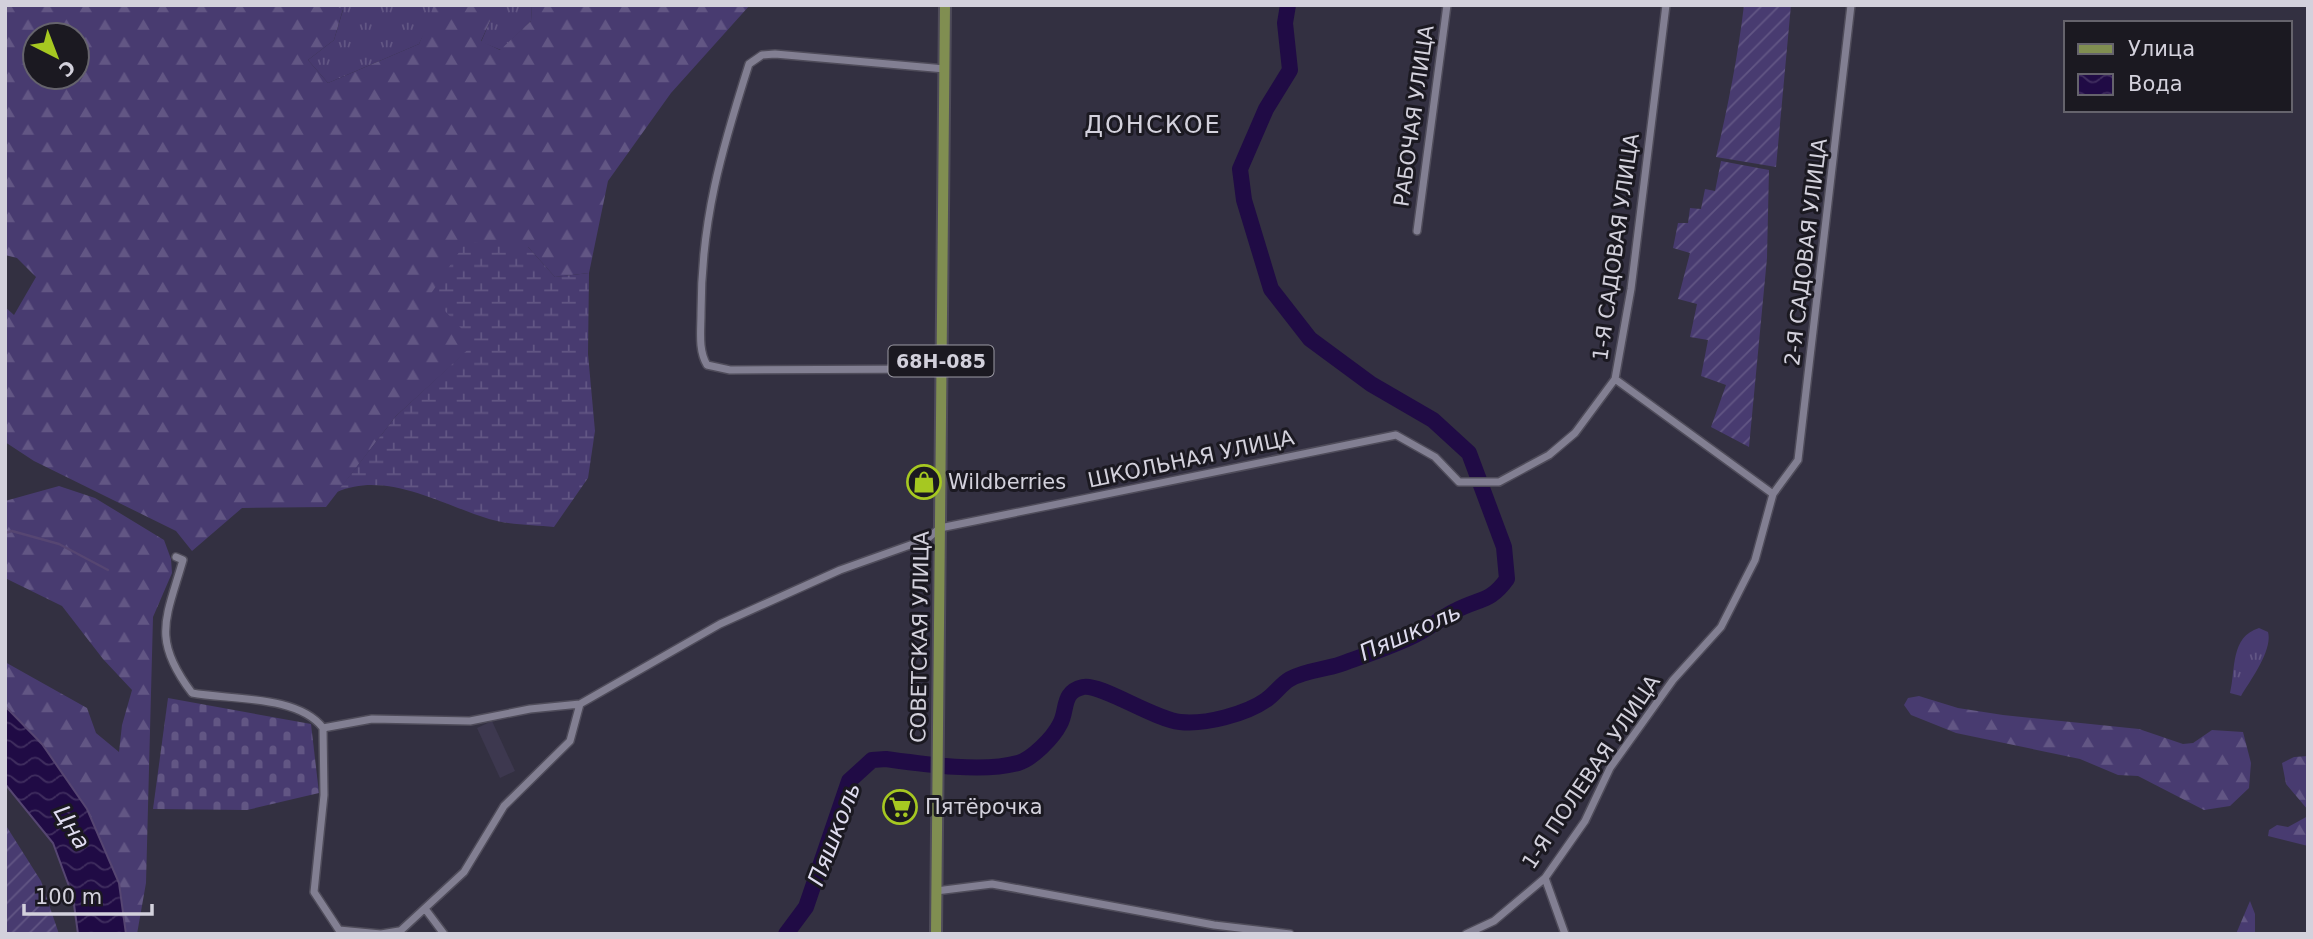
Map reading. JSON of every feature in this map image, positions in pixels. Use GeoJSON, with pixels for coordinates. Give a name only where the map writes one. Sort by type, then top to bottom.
{"type":"FeatureCollection","features":[{"type":"Feature","properties":{"kind":"main road","name":"СОВЕТСКАЯ УЛИЦА"},"geometry":{"type":"LineString","coordinates":[[936,934],[945,5]]}},
{"type":"Feature","properties":{"kind":"street","name":"РАБОЧАЯ УЛИЦА"},"geometry":{"type":"LineString","coordinates":[[1417,231],[1447,5]]}},
{"type":"Feature","properties":{"kind":"street","name":"1-Я САДОВАЯ УЛИЦА"},"geometry":{"type":"LineString","coordinates":[[1459,482],[1499,482],[1549,455],[1575,433],[1615,380],[1629,301],[1666,5]]}},
{"type":"Feature","properties":{"kind":"street","name":"2-Я САДОВАЯ УЛИЦА"},"geometry":{"type":"LineString","coordinates":[[1773,494],[1798,460],[1851,5]]}},
{"type":"Feature","properties":{"kind":"street"},"geometry":{"type":"LineString","coordinates":[[940,369],[730,370],[707,365],[702,356],[701,266],[709,202],[749,64],[762,55],[775,54],[945,69]]}},
{"type":"Feature","properties":{"kind":"street"},"geometry":{"type":"LineString","coordinates":[[1615,380],[1773,494]]}},
{"type":"Feature","properties":{"kind":"street","name":"ШКОЛЬНАЯ УЛИЦА"},"geometry":{"type":"LineString","coordinates":[[323,728],[372,719],[470,722],[530,709],[580,704],[720,624],[840,570],[927,539],[940,528],[1396,435],[1435,457],[1459,482]]}},
{"type":"Feature","properties":{"kind":"street","name":"1-Я ПОЛЕВАЯ УЛИЦА"},"geometry":{"type":"LineString","coordinates":[[1466,934],[1494,921],[1545,878],[1585,821],[1611,768],[1665,691],[1721,627],[1755,560],[1773,494]]}},
{"type":"Feature","properties":{"kind":"street"},"geometry":{"type":"LineString","coordinates":[[176,557],[183,560],[166,612],[164,638],[174,670],[191,693],[241,698],[299,709],[314,717],[323,728],[324,795],[314,892],[339,930],[381,934],[398,932],[426,910],[464,872],[504,806],[570,741],[580,704]]}},
{"type":"Feature","properties":{"kind":"street"},"geometry":{"type":"LineString","coordinates":[[1545,878],[1566,934]]}},
{"type":"Feature","properties":{"kind":"street"},"geometry":{"type":"LineString","coordinates":[[936,891],[992,884],[1214,925],[1290,934]]}},
{"type":"Feature","properties":{"kind":"street"},"geometry":{"type":"LineString","coordinates":[[426,910],[444,934]]}},
{"type":"Feature","properties":{"kind":"shaded area"},"geometry":{"type":"Polygon","coordinates":[[[492,721],[515,771],[500,778],[477,728],[492,721]]]}},
{"type":"Feature","properties":{"kind":"green space"},"geometry":{"type":"Polygon","coordinates":[[[5,5],[331,5],[343,9],[334,40],[308,60],[328,83],[419,44],[435,5],[491,5],[491,19],[481,41],[500,50],[531,21],[532,5],[750,5],[671,93],[608,181],[589,273],[555,277],[528,247],[476,343],[396,416],[326,507],[242,508],[192,551],[176,531],[34,461],[5,442],[5,307],[14,315],[36,277],[17,258],[5,255],[5,5]]]}},
{"type":"Feature","properties":{"kind":"green space"},"geometry":{"type":"Polygon","coordinates":[[[331,5],[435,5],[436,8],[419,44],[328,83],[308,60],[334,40],[343,10],[331,5]]]}},
{"type":"Feature","properties":{"kind":"green space"},"geometry":{"type":"Polygon","coordinates":[[[491,5],[532,5],[531,21],[501,50],[481,42],[491,19],[491,5]]]}},
{"type":"Feature","properties":{"kind":"green space"},"geometry":{"type":"Polygon","coordinates":[[[1744,5],[1791,5],[1776,167],[1716,157],[1744,5]]]}},
{"type":"Feature","properties":{"kind":"green space"},"geometry":{"type":"Polygon","coordinates":[[[1721,161],[1769,170],[1767,258],[1749,447],[1711,427],[1726,385],[1701,376],[1708,340],[1690,337],[1697,304],[1678,299],[1690,253],[1673,248],[1678,223],[1688,223],[1690,208],[1701,209],[1705,189],[1715,191],[1721,161]]]}},
{"type":"Feature","properties":{"kind":"green space"},"geometry":{"type":"Polygon","coordinates":[[[466,242],[528,247],[555,277],[589,273],[588,354],[595,431],[588,478],[554,527],[497,521],[394,487],[356,486],[337,492],[396,416],[475,343],[430,295],[466,242]]]}},
{"type":"Feature","properties":{"kind":"green space"},"geometry":{"type":"Polygon","coordinates":[[[59,486],[95,498],[164,540],[171,559],[172,573],[153,617],[146,883],[137,934],[126,934],[119,883],[42,744],[5,706],[5,662],[87,708],[96,733],[119,752],[122,725],[132,690],[103,659],[62,606],[5,578],[5,501],[59,486]]]}},
{"type":"Feature","properties":{"kind":"green space"},"geometry":{"type":"Polygon","coordinates":[[[2259,628],[2268,632],[2269,639],[2264,656],[2241,696],[2230,693],[2239,646],[2250,632],[2259,628]]]}},
{"type":"Feature","properties":{"kind":"green space"},"geometry":{"type":"Polygon","coordinates":[[[1919,696],[1958,708],[2003,715],[2139,729],[2183,744],[2193,743],[2212,730],[2243,732],[2251,763],[2249,788],[2230,806],[2204,810],[2138,776],[2118,775],[2080,759],[1956,733],[1911,715],[1904,705],[1908,698],[1919,696]]]}},
{"type":"Feature","properties":{"kind":"green space"},"geometry":{"type":"Polygon","coordinates":[[[168,698],[311,724],[319,793],[247,810],[153,809],[168,698]]]}},
{"type":"Feature","properties":{"kind":"green space"},"geometry":{"type":"Polygon","coordinates":[[[2308,756],[2308,810],[2286,784],[2282,763],[2294,757],[2308,756]]]}},
{"type":"Feature","properties":{"kind":"green space"},"geometry":{"type":"Polygon","coordinates":[[[2308,816],[2308,846],[2268,836],[2269,830],[2277,825],[2288,827],[2308,816]]]}},
{"type":"Feature","properties":{"kind":"green space"},"geometry":{"type":"Polygon","coordinates":[[[5,824],[41,881],[59,934],[5,934],[5,824]]]}},
{"type":"Feature","properties":{"kind":"green space"},"geometry":{"type":"Polygon","coordinates":[[[2250,901],[2255,914],[2255,934],[2236,934],[2250,901]]]}},
{"type":"Feature","properties":{"kind":"water","name":"Цна"},"geometry":{"type":"Polygon","coordinates":[[[5,706],[42,744],[87,809],[119,883],[126,934],[78,934],[73,897],[53,843],[5,784],[5,706]]]}},
{"type":"Feature","properties":{"kind":"waterway","name":"Пяшколь"},"geometry":{"type":"LineString","coordinates":[[786,934],[806,907],[849,781],[872,760],[970,767],[1018,763],[1036,753],[1057,730],[1068,697],[1076,689],[1083,687],[1102,690],[1156,715],[1180,722],[1201,722],[1225,717],[1258,705],[1296,676],[1341,664],[1415,635],[1455,611],[1489,596],[1507,579],[1504,547],[1469,453],[1433,420],[1371,384],[1310,339],[1271,289],[1244,200],[1240,169],[1266,109],[1290,70],[1285,23],[1288,5]]}},
{"type":"Feature","properties":{"kind":"waterway"},"geometry":{"type":"LineString","coordinates":[[5,533],[12,531],[59,544],[108,570]]}},
{"type":"Feature","properties":{"kind":"place","name":"Wildberries"},"geometry":{"type":"Point","coordinates":[924,482]}},
{"type":"Feature","properties":{"kind":"place","name":"Пятёрочка"},"geometry":{"type":"Point","coordinates":[900,807]}},
{"type":"Feature","properties":{"kind":"district","name":"ДОНСКОЕ"},"geometry":{"type":"Point","coordinates":[1153,125]}}]}
